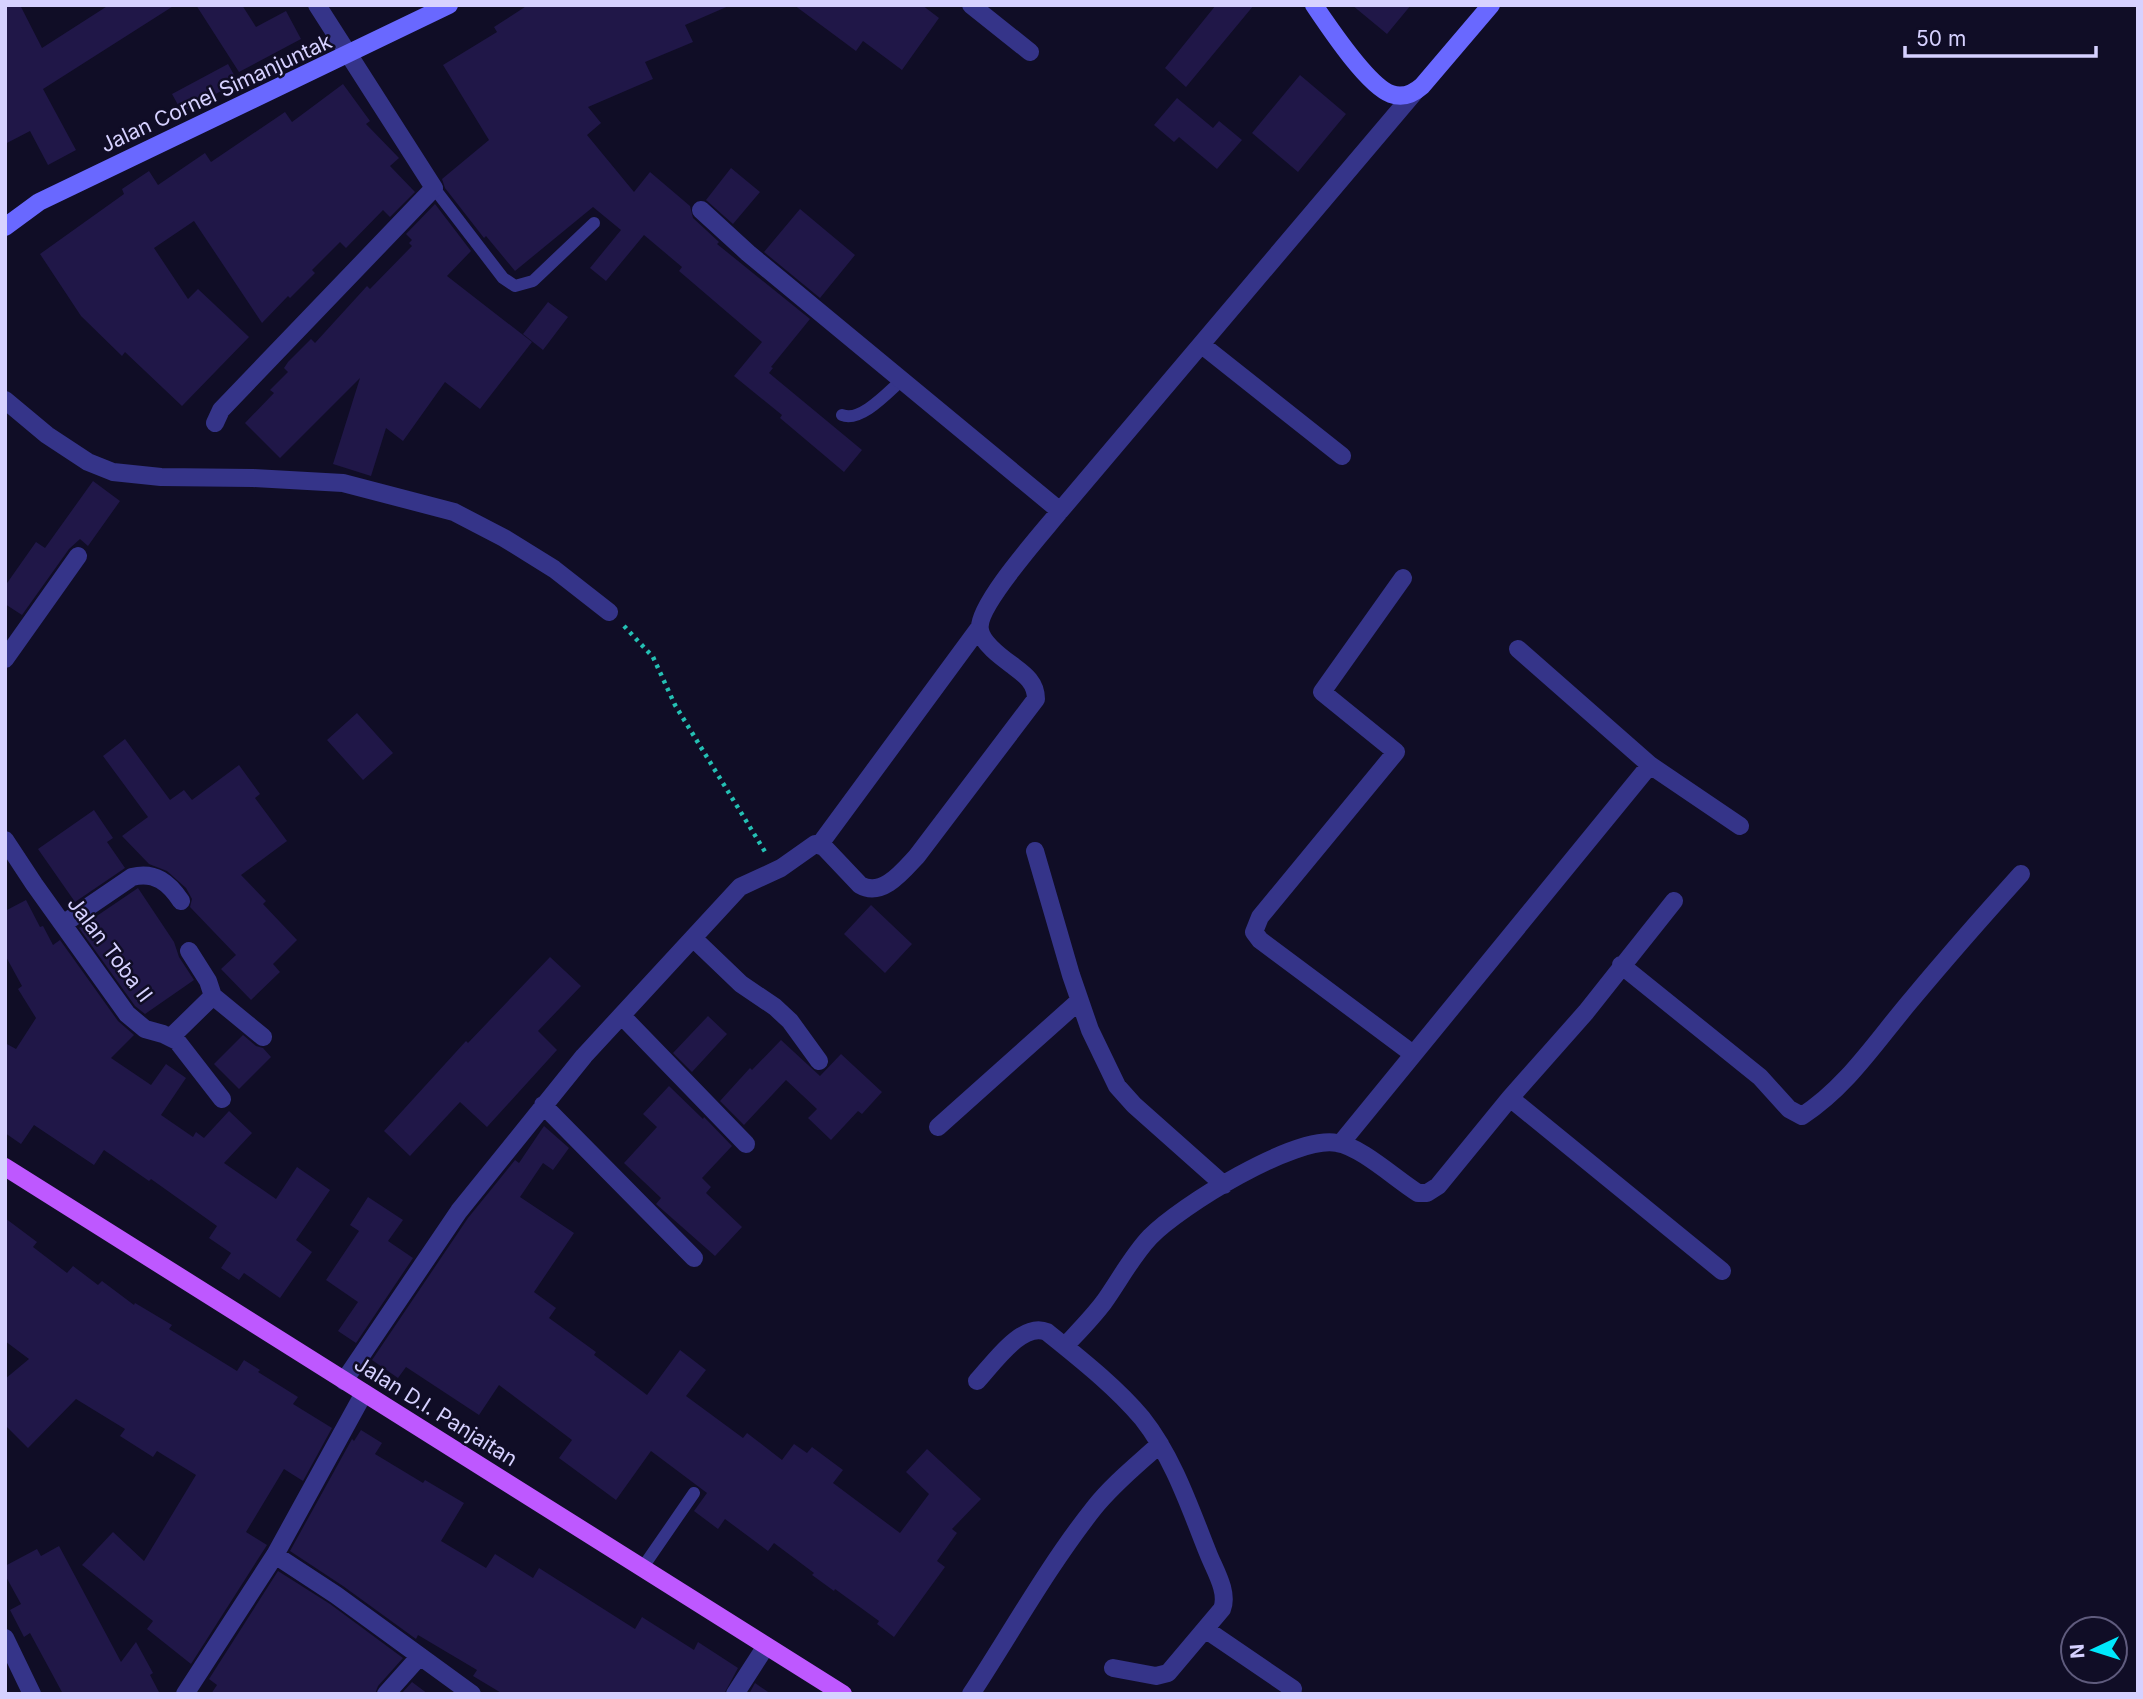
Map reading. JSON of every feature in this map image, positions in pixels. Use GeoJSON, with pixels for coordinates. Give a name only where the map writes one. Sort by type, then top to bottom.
{"type":"FeatureCollection","features":[{"type":"Feature","properties":{"kind":"main road","name":"Jalan D.I. Panjaitan"},"geometry":{"type":"LineString","coordinates":[[5,1167],[843,1694]]}},
{"type":"Feature","properties":{"kind":"street"},"geometry":{"type":"LineString","coordinates":[[215,423],[221,410],[434,188],[317,5]]}},
{"type":"Feature","properties":{"kind":"street","name":"Jalan Cornel Simanjuntak"},"geometry":{"type":"LineString","coordinates":[[5,228],[39,202],[449,5]]}},
{"type":"Feature","properties":{"kind":"street"},"geometry":{"type":"LineString","coordinates":[[971,5],[1030,52]]}},
{"type":"Feature","properties":{"kind":"street"},"geometry":{"type":"LineString","coordinates":[[1314,5],[1358,64],[1381,88],[1391,94],[1414,93]]}},
{"type":"Feature","properties":{"kind":"street"},"geometry":{"type":"LineString","coordinates":[[820,844],[864,888],[877,888],[892,880],[917,856],[1034,703],[1036,693],[1030,681],[985,640],[979,628],[979,618],[991,599],[1060,511],[1491,5]]}},
{"type":"Feature","properties":{"kind":"street"},"geometry":{"type":"LineString","coordinates":[[701,210],[748,253],[904,379],[1060,511]]}},
{"type":"Feature","properties":{"kind":"street"},"geometry":{"type":"LineString","coordinates":[[1202,345],[1342,456]]}},
{"type":"Feature","properties":{"kind":"street"},"geometry":{"type":"LineString","coordinates":[[5,400],[67,449],[98,468],[113,472],[161,477],[343,483],[454,512],[504,538],[554,569],[610,612]]}},
{"type":"Feature","properties":{"kind":"street"},"geometry":{"type":"LineString","coordinates":[[5,659],[78,556]]}},
{"type":"Feature","properties":{"kind":"street"},"geometry":{"type":"LineString","coordinates":[[1403,579],[1322,692],[1396,752],[1260,917],[1254,932],[1260,940],[1413,1055]]}},
{"type":"Feature","properties":{"kind":"street"},"geometry":{"type":"LineString","coordinates":[[345,1381],[459,1211],[584,1056],[740,887],[790,863],[808,846],[820,844],[979,628]]}},
{"type":"Feature","properties":{"kind":"street"},"geometry":{"type":"LineString","coordinates":[[1518,649],[1650,765],[1740,826]]}},
{"type":"Feature","properties":{"kind":"street"},"geometry":{"type":"LineString","coordinates":[[1341,1143],[1650,765]]}},
{"type":"Feature","properties":{"kind":"street","name":"Jalan Toba II"},"geometry":{"type":"LineString","coordinates":[[5,840],[128,1014],[145,1029],[177,1041],[222,1100]]}},
{"type":"Feature","properties":{"kind":"street"},"geometry":{"type":"LineString","coordinates":[[1035,851],[1079,1001],[1117,1086],[1134,1105],[1224,1185]]}},
{"type":"Feature","properties":{"kind":"street"},"geometry":{"type":"LineString","coordinates":[[63,924],[132,877],[144,874],[158,878],[174,890],[181,901]]}},
{"type":"Feature","properties":{"kind":"street"},"geometry":{"type":"LineString","coordinates":[[1621,965],[1760,1077],[1789,1109],[1802,1116],[1822,1103],[1856,1069],[1911,1000],[2021,874]]}},
{"type":"Feature","properties":{"kind":"street"},"geometry":{"type":"LineString","coordinates":[[1065,1346],[1102,1305],[1147,1240],[1166,1221],[1224,1185],[1295,1149],[1326,1141],[1341,1143],[1418,1193],[1427,1193],[1438,1186],[1510,1098],[1586,1012],[1674,901]]}},
{"type":"Feature","properties":{"kind":"street"},"geometry":{"type":"LineString","coordinates":[[693,938],[741,984],[775,1007],[790,1021],[819,1061]]}},
{"type":"Feature","properties":{"kind":"street"},"geometry":{"type":"LineString","coordinates":[[189,951],[214,996],[263,1037]]}},
{"type":"Feature","properties":{"kind":"street"},"geometry":{"type":"LineString","coordinates":[[171,1038],[214,996]]}},
{"type":"Feature","properties":{"kind":"street"},"geometry":{"type":"LineString","coordinates":[[938,1127],[1079,1001]]}},
{"type":"Feature","properties":{"kind":"street"},"geometry":{"type":"LineString","coordinates":[[622,1016],[746,1144]]}},
{"type":"Feature","properties":{"kind":"street"},"geometry":{"type":"LineString","coordinates":[[1510,1098],[1722,1271]]}},
{"type":"Feature","properties":{"kind":"street"},"geometry":{"type":"LineString","coordinates":[[543,1105],[694,1258]]}},
{"type":"Feature","properties":{"kind":"street"},"geometry":{"type":"LineString","coordinates":[[977,1381],[1017,1339],[1030,1330],[1047,1332],[1129,1404],[1160,1444],[1190,1507],[1224,1596],[1222,1609],[1168,1673],[1156,1676],[1113,1668]]}},
{"type":"Feature","properties":{"kind":"street"},"geometry":{"type":"LineString","coordinates":[[185,1694],[275,1555],[364,1393]]}},
{"type":"Feature","properties":{"kind":"street"},"geometry":{"type":"LineString","coordinates":[[971,1694],[1065,1548],[1094,1508],[1160,1444]]}},
{"type":"Feature","properties":{"kind":"street"},"geometry":{"type":"LineString","coordinates":[[275,1555],[336,1595],[472,1694]]}},
{"type":"Feature","properties":{"kind":"street"},"geometry":{"type":"LineString","coordinates":[[1205,1629],[1293,1689]]}},
{"type":"Feature","properties":{"kind":"street"},"geometry":{"type":"LineString","coordinates":[[5,1638],[32,1694]]}},
{"type":"Feature","properties":{"kind":"street"},"geometry":{"type":"LineString","coordinates":[[735,1694],[766,1646]]}},
{"type":"Feature","properties":{"kind":"street"},"geometry":{"type":"LineString","coordinates":[[386,1694],[420,1656]]}},
{"type":"Feature","properties":{"kind":"lane"},"geometry":{"type":"LineString","coordinates":[[434,188],[503,278],[515,286],[533,281],[594,223]]}},
{"type":"Feature","properties":{"kind":"lane"},"geometry":{"type":"LineString","coordinates":[[842,415],[852,417],[863,413],[904,379]]}},
{"type":"Feature","properties":{"kind":"lane"},"geometry":{"type":"LineString","coordinates":[[643,1567],[694,1493]]}},
{"type":"Feature","properties":{"kind":"path"},"geometry":{"type":"LineString","coordinates":[[610,612],[640,640],[653,657],[675,705],[776,870]]}},
{"type":"Feature","properties":{"kind":"building"},"geometry":{"type":"Polygon","coordinates":[[[5,5],[20,5],[42,48],[109,5],[175,5],[43,89],[76,150],[48,165],[30,131],[5,144],[5,5]]]}},
{"type":"Feature","properties":{"kind":"building"},"geometry":{"type":"Polygon","coordinates":[[[196,5],[242,5],[256,27],[286,11],[301,39],[239,72],[196,5]]]}},
{"type":"Feature","properties":{"kind":"building"},"geometry":{"type":"Polygon","coordinates":[[[528,5],[731,5],[685,25],[693,42],[645,62],[653,79],[588,107],[601,123],[587,135],[634,192],[650,172],[690,206],[693,218],[719,242],[717,244],[810,319],[769,373],[862,450],[844,472],[780,418],[782,415],[734,376],[762,342],[679,271],[682,267],[644,235],[606,281],[590,268],[621,230],[593,207],[515,271],[486,236],[484,238],[445,188],[442,179],[489,140],[443,65],[497,32],[494,27],[528,5]]]}},
{"type":"Feature","properties":{"kind":"building"},"geometry":{"type":"Polygon","coordinates":[[[794,5],[922,5],[939,18],[902,70],[863,41],[856,51],[794,5]]]}},
{"type":"Feature","properties":{"kind":"building"},"geometry":{"type":"Polygon","coordinates":[[[1216,5],[1254,5],[1186,87],[1165,68],[1216,5]]]}},
{"type":"Feature","properties":{"kind":"building"},"geometry":{"type":"Polygon","coordinates":[[[1352,5],[1411,5],[1387,34],[1352,5]]]}},
{"type":"Feature","properties":{"kind":"building"},"geometry":{"type":"Polygon","coordinates":[[[228,64],[238,82],[182,112],[172,94],[228,64]]]}},
{"type":"Feature","properties":{"kind":"building"},"geometry":{"type":"Polygon","coordinates":[[[1300,75],[1346,114],[1298,172],[1252,133],[1300,75]]]}},
{"type":"Feature","properties":{"kind":"building"},"geometry":{"type":"Polygon","coordinates":[[[343,84],[370,121],[366,124],[399,158],[390,166],[415,192],[390,217],[383,210],[346,248],[340,242],[312,270],[315,273],[262,323],[194,221],[154,248],[188,299],[198,289],[249,337],[182,406],[125,352],[122,356],[81,316],[40,254],[124,194],[122,189],[149,171],[158,185],[205,153],[211,162],[285,112],[292,122],[343,84]]]}},
{"type":"Feature","properties":{"kind":"building"},"geometry":{"type":"Polygon","coordinates":[[[1177,98],[1213,128],[1219,121],[1242,140],[1217,169],[1179,137],[1174,142],[1154,125],[1177,98]]]}},
{"type":"Feature","properties":{"kind":"building"},"geometry":{"type":"Polygon","coordinates":[[[731,168],[760,192],[733,224],[706,200],[731,168]]]}},
{"type":"Feature","properties":{"kind":"building"},"geometry":{"type":"Polygon","coordinates":[[[435,204],[471,251],[447,276],[532,342],[480,409],[445,382],[403,441],[386,428],[371,476],[333,464],[360,378],[280,458],[245,423],[274,393],[270,390],[288,372],[284,368],[288,362],[311,339],[315,343],[367,286],[370,289],[412,246],[409,243],[412,240],[406,234],[435,204]]]}},
{"type":"Feature","properties":{"kind":"building"},"geometry":{"type":"Polygon","coordinates":[[[800,209],[855,255],[820,298],[764,252],[800,209]]]}},
{"type":"Feature","properties":{"kind":"building"},"geometry":{"type":"Polygon","coordinates":[[[548,302],[568,317],[543,350],[523,334],[548,302]]]}},
{"type":"Feature","properties":{"kind":"building"},"geometry":{"type":"Polygon","coordinates":[[[93,481],[120,501],[88,546],[80,539],[69,549],[22,615],[5,604],[5,586],[36,542],[45,548],[93,481]]]}},
{"type":"Feature","properties":{"kind":"building"},"geometry":{"type":"Polygon","coordinates":[[[357,713],[393,753],[363,780],[327,740],[357,713]]]}},
{"type":"Feature","properties":{"kind":"building"},"geometry":{"type":"Polygon","coordinates":[[[125,739],[170,800],[184,790],[192,800],[239,765],[260,794],[255,798],[287,841],[241,875],[266,901],[263,904],[297,940],[273,964],[280,972],[251,1000],[221,969],[236,955],[190,907],[192,899],[186,888],[167,871],[149,864],[122,836],[148,817],[103,756],[125,739]]]}},
{"type":"Feature","properties":{"kind":"building"},"geometry":{"type":"Polygon","coordinates":[[[94,810],[113,838],[107,842],[125,868],[75,902],[38,849],[94,810]]]}},
{"type":"Feature","properties":{"kind":"building"},"geometry":{"type":"Polygon","coordinates":[[[138,888],[174,942],[179,957],[194,980],[145,1014],[135,1006],[79,928],[138,888]]]}},
{"type":"Feature","properties":{"kind":"building"},"geometry":{"type":"Polygon","coordinates":[[[26,900],[53,945],[60,940],[118,1021],[134,1035],[111,1058],[151,1085],[166,1064],[186,1078],[161,1115],[193,1137],[196,1132],[204,1138],[229,1111],[252,1133],[224,1163],[276,1199],[297,1167],[330,1190],[296,1240],[312,1252],[280,1298],[244,1273],[239,1280],[221,1268],[231,1253],[209,1238],[217,1226],[151,1179],[149,1181],[104,1150],[94,1165],[34,1125],[21,1144],[5,1133],[5,1043],[16,1049],[36,1018],[18,989],[22,986],[5,955],[5,911],[26,900]]]}},
{"type":"Feature","properties":{"kind":"building"},"geometry":{"type":"Polygon","coordinates":[[[871,905],[912,944],[885,973],[844,934],[871,905]]]}},
{"type":"Feature","properties":{"kind":"building"},"geometry":{"type":"Polygon","coordinates":[[[550,957],[581,986],[538,1031],[557,1050],[487,1127],[460,1102],[410,1156],[384,1131],[466,1041],[468,1043],[550,957]]]}},
{"type":"Feature","properties":{"kind":"building"},"geometry":{"type":"Polygon","coordinates":[[[708,1016],[727,1034],[692,1072],[673,1053],[708,1016]]]}},
{"type":"Feature","properties":{"kind":"building"},"geometry":{"type":"Polygon","coordinates":[[[243,1035],[256,1046],[263,1048],[271,1057],[239,1089],[214,1064],[243,1035]]]}},
{"type":"Feature","properties":{"kind":"building"},"geometry":{"type":"Polygon","coordinates":[[[781,1040],[820,1076],[841,1054],[882,1092],[862,1114],[858,1111],[831,1140],[808,1118],[817,1109],[786,1080],[744,1125],[720,1101],[750,1068],[752,1070],[781,1040]]]}},
{"type":"Feature","properties":{"kind":"building"},"geometry":{"type":"Polygon","coordinates":[[[669,1086],[732,1146],[702,1178],[711,1187],[706,1193],[742,1227],[715,1256],[656,1204],[661,1198],[624,1163],[657,1127],[643,1114],[669,1086]]]}},
{"type":"Feature","properties":{"kind":"building"},"geometry":{"type":"Polygon","coordinates":[[[544,1126],[569,1148],[553,1170],[543,1163],[520,1197],[574,1233],[534,1292],[556,1308],[549,1318],[596,1352],[594,1355],[647,1395],[680,1350],[706,1370],[686,1396],[743,1438],[747,1433],[782,1460],[794,1444],[807,1453],[812,1447],[843,1470],[833,1483],[900,1533],[929,1494],[906,1472],[927,1449],[981,1499],[952,1529],[957,1533],[937,1561],[945,1567],[894,1637],[877,1624],[879,1621],[812,1575],[814,1573],[774,1543],[768,1551],[725,1519],[718,1529],[694,1511],[707,1493],[651,1451],[616,1500],[559,1458],[572,1440],[499,1385],[479,1415],[406,1367],[398,1378],[372,1360],[468,1218],[515,1160],[519,1163],[544,1126]]]}},
{"type":"Feature","properties":{"kind":"building"},"geometry":{"type":"Polygon","coordinates":[[[368,1197],[403,1220],[388,1241],[413,1258],[356,1343],[338,1331],[358,1302],[326,1280],[359,1231],[350,1225],[368,1197]]]}},
{"type":"Feature","properties":{"kind":"building"},"geometry":{"type":"Polygon","coordinates":[[[5,1218],[37,1242],[33,1247],[67,1273],[73,1266],[98,1285],[102,1281],[134,1305],[135,1303],[172,1325],[169,1329],[237,1371],[244,1360],[298,1397],[293,1404],[332,1428],[303,1481],[284,1469],[246,1532],[267,1545],[191,1664],[147,1629],[153,1621],[82,1565],[113,1532],[144,1561],[196,1475],[157,1451],[153,1457],[120,1436],[125,1429],[76,1399],[28,1448],[5,1425],[5,1379],[29,1359],[5,1341],[5,1218]]]}},
{"type":"Feature","properties":{"kind":"building"},"geometry":{"type":"Polygon","coordinates":[[[361,1430],[382,1443],[375,1454],[423,1483],[425,1480],[464,1503],[441,1541],[486,1568],[495,1554],[533,1578],[539,1568],[635,1629],[642,1617],[694,1650],[698,1642],[738,1668],[724,1694],[503,1694],[473,1676],[477,1670],[418,1635],[416,1639],[290,1551],[352,1439],[354,1441],[361,1430]]]}},
{"type":"Feature","properties":{"kind":"building"},"geometry":{"type":"Polygon","coordinates":[[[59,1546],[121,1662],[136,1642],[153,1673],[150,1675],[160,1694],[63,1694],[30,1633],[24,1637],[10,1610],[21,1604],[5,1575],[5,1566],[37,1549],[41,1556],[59,1546]]]}},
{"type":"Feature","properties":{"kind":"building"},"geometry":{"type":"Polygon","coordinates":[[[278,1571],[330,1604],[403,1658],[378,1686],[375,1694],[211,1694],[217,1685],[209,1679],[278,1571]]]}},
{"type":"Feature","properties":{"kind":"building"},"geometry":{"type":"Polygon","coordinates":[[[412,1682],[428,1694],[401,1694],[412,1682]]]}},
{"type":"Feature","properties":{"kind":"building"},"geometry":{"type":"Polygon","coordinates":[[[755,1683],[771,1694],[749,1694],[755,1683]]]}}]}
